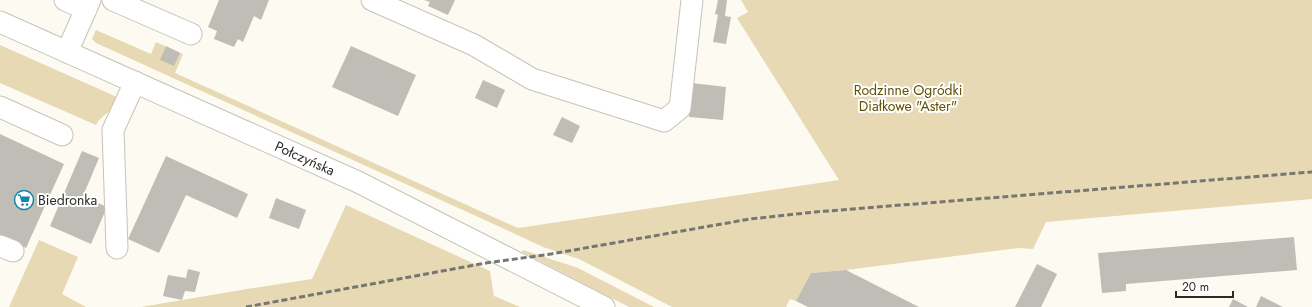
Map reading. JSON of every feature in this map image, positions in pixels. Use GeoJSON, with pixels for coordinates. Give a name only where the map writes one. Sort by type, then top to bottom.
{"type":"FeatureCollection","features":[{"type":"Feature","properties":{"kind":"street"},"geometry":{"type":"LineString","coordinates":[[65,0],[88,5],[67,52]]}},
{"type":"Feature","properties":{"kind":"street"},"geometry":{"type":"LineString","coordinates":[[113,0],[191,34]]}},
{"type":"Feature","properties":{"kind":"street"},"geometry":{"type":"LineString","coordinates":[[372,0],[474,45],[532,79],[664,121],[680,108],[692,0]]}},
{"type":"Feature","properties":{"kind":"street","name":"Połczyńska"},"geometry":{"type":"LineString","coordinates":[[0,22],[380,193],[604,307]]}},
{"type":"Feature","properties":{"kind":"street"},"geometry":{"type":"LineString","coordinates":[[117,248],[113,130],[135,82]]}},
{"type":"Feature","properties":{"kind":"street"},"geometry":{"type":"LineString","coordinates":[[0,107],[62,135]]}},
{"type":"Feature","properties":{"kind":"green space","name":"Rodzinne Ogródki Diałkowe \"Aster\""},"geometry":{"type":"Polygon","coordinates":[[[741,0],[1312,0],[1312,199],[1046,222],[1033,249],[1018,248],[846,270],[811,273],[796,301],[790,299],[786,307],[672,307],[579,259],[543,247],[96,43],[92,39],[96,30],[151,54],[156,42],[183,54],[175,73],[518,228],[839,180],[737,18],[748,12],[741,0]]]}},
{"type":"Feature","properties":{"kind":"green space"},"geometry":{"type":"Polygon","coordinates":[[[0,45],[117,97],[116,102],[96,125],[0,83],[0,45]]]}},
{"type":"Feature","properties":{"kind":"green space"},"geometry":{"type":"Polygon","coordinates":[[[346,205],[490,271],[494,296],[520,307],[141,307],[312,279],[346,205]]]}},
{"type":"Feature","properties":{"kind":"green space"},"geometry":{"type":"Polygon","coordinates":[[[39,240],[78,257],[62,294],[86,307],[9,307],[39,240]]]}},
{"type":"Feature","properties":{"kind":"green space"},"geometry":{"type":"Polygon","coordinates":[[[523,250],[578,268],[654,307],[629,307],[522,252],[523,250]]]}},
{"type":"Feature","properties":{"kind":"building"},"geometry":{"type":"Polygon","coordinates":[[[219,0],[269,0],[261,20],[254,16],[243,42],[238,39],[234,47],[214,39],[217,31],[208,27],[219,0]]]}},
{"type":"Feature","properties":{"kind":"building"},"geometry":{"type":"Polygon","coordinates":[[[424,0],[455,0],[448,15],[428,6],[430,2],[424,0]]]}},
{"type":"Feature","properties":{"kind":"building"},"geometry":{"type":"Polygon","coordinates":[[[718,0],[727,0],[725,16],[731,17],[726,44],[713,42],[718,15],[715,14],[718,0]]]}},
{"type":"Feature","properties":{"kind":"building"},"geometry":{"type":"Polygon","coordinates":[[[166,46],[180,53],[174,66],[160,60],[166,46]]]}},
{"type":"Feature","properties":{"kind":"building"},"geometry":{"type":"Polygon","coordinates":[[[351,46],[416,75],[398,116],[332,87],[351,46]]]}},
{"type":"Feature","properties":{"kind":"building"},"geometry":{"type":"Polygon","coordinates":[[[483,80],[505,90],[497,108],[475,98],[483,80]]]}},
{"type":"Feature","properties":{"kind":"building"},"geometry":{"type":"Polygon","coordinates":[[[692,83],[726,87],[723,120],[689,117],[692,83]]]}},
{"type":"Feature","properties":{"kind":"building"},"geometry":{"type":"Polygon","coordinates":[[[562,117],[580,126],[572,143],[553,135],[562,117]]]}},
{"type":"Feature","properties":{"kind":"building","name":"Biedronka"},"geometry":{"type":"Polygon","coordinates":[[[0,134],[64,164],[26,248],[0,237],[0,134]]]}},
{"type":"Feature","properties":{"kind":"building"},"geometry":{"type":"Polygon","coordinates":[[[82,151],[99,158],[83,196],[107,207],[91,244],[50,226],[82,151]]]}},
{"type":"Feature","properties":{"kind":"building"},"geometry":{"type":"Polygon","coordinates":[[[166,156],[248,194],[237,218],[186,195],[159,253],[128,239],[166,156]]]}},
{"type":"Feature","properties":{"kind":"building"},"geometry":{"type":"Polygon","coordinates":[[[276,198],[306,210],[299,229],[269,218],[276,198]]]}},
{"type":"Feature","properties":{"kind":"building"},"geometry":{"type":"Polygon","coordinates":[[[1294,237],[1297,270],[1126,284],[1126,291],[1102,293],[1098,253],[1294,237]]]}},
{"type":"Feature","properties":{"kind":"building"},"geometry":{"type":"Polygon","coordinates":[[[1037,264],[1057,274],[1041,307],[1015,307],[1037,264]]]}},
{"type":"Feature","properties":{"kind":"building"},"geometry":{"type":"Polygon","coordinates":[[[188,269],[200,272],[195,292],[185,291],[182,300],[163,296],[168,275],[186,278],[188,269]]]}},
{"type":"Feature","properties":{"kind":"building"},"geometry":{"type":"Polygon","coordinates":[[[846,270],[919,307],[808,307],[796,301],[811,273],[846,270]]]}},
{"type":"Feature","properties":{"kind":"building"},"geometry":{"type":"Polygon","coordinates":[[[1261,296],[1283,307],[1256,307],[1261,296]]]}},
{"type":"Feature","properties":{"kind":"building"},"geometry":{"type":"Polygon","coordinates":[[[1233,299],[1248,307],[1229,307],[1233,299]]]}},
{"type":"Feature","properties":{"kind":"railway"},"geometry":{"type":"LineString","coordinates":[[246,307],[486,263],[551,254],[750,219],[815,212],[1312,172]]}},
{"type":"Feature","properties":{"kind":"place","name":"Biedronka"},"geometry":{"type":"Point","coordinates":[24,200]}}]}
